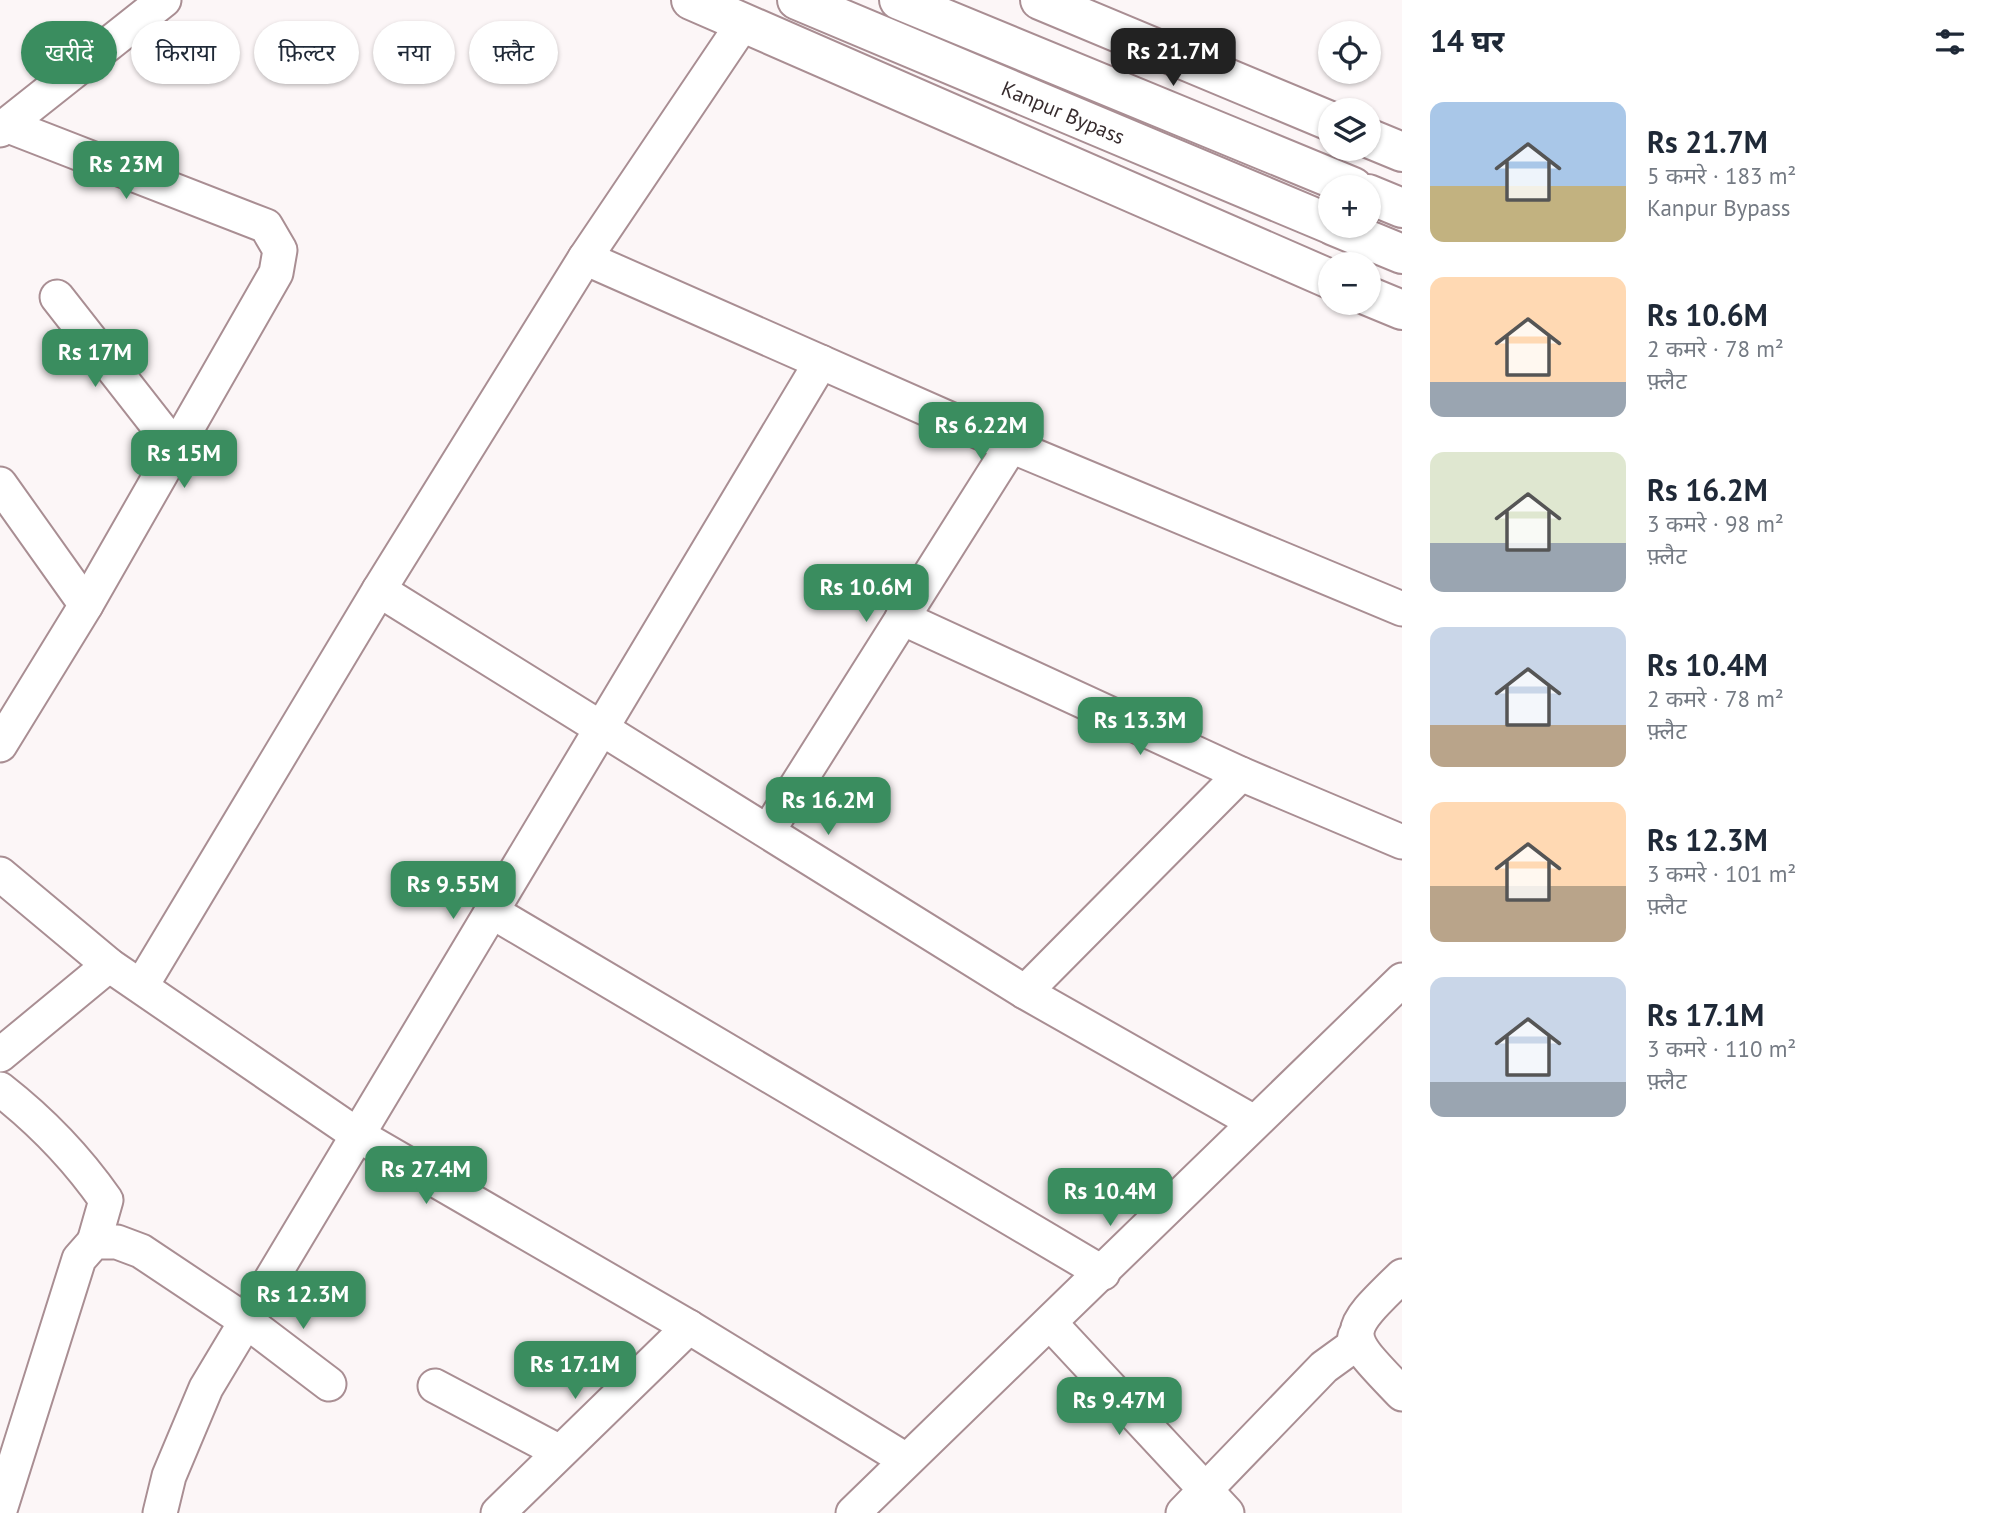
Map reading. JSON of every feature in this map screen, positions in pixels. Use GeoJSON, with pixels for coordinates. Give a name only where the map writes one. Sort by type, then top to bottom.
{"type":"FeatureCollection","features":[{"type":"Feature","properties":{"kind":"main road"},"geometry":{"type":"LineString","coordinates":[[691,0],[1318,274]]}},
{"type":"Feature","properties":{"kind":"main road","name":"Kanpur Bypass"},"geometry":{"type":"LineString","coordinates":[[797,0],[1318,219]]}},
{"type":"Feature","properties":{"kind":"main road","name":"Kanpur Bypass"},"geometry":{"type":"LineString","coordinates":[[899,0],[1324,175]]}},
{"type":"Feature","properties":{"kind":"main road"},"geometry":{"type":"LineString","coordinates":[[1040,0],[1318,116]]}},
{"type":"Feature","properties":{"kind":"main road"},"geometry":{"type":"LineString","coordinates":[[1381,143],[1402,152]]}},
{"type":"Feature","properties":{"kind":"main road"},"geometry":{"type":"LineString","coordinates":[[1381,199],[1402,208]]}},
{"type":"Feature","properties":{"kind":"main road","name":"Kanpur Bypass"},"geometry":{"type":"LineString","coordinates":[[1363,238],[1402,254]]}},
{"type":"Feature","properties":{"kind":"main road"},"geometry":{"type":"LineString","coordinates":[[1381,301],[1402,310]]}},
{"type":"Feature","properties":{"kind":"street"},"geometry":{"type":"LineString","coordinates":[[3,128],[164,0]]}},
{"type":"Feature","properties":{"kind":"street"},"geometry":{"type":"LineString","coordinates":[[142,985],[379,590],[585,258],[744,22]]}},
{"type":"Feature","properties":{"kind":"street"},"geometry":{"type":"LineString","coordinates":[[0,745],[86,605],[176,449],[276,272],[280,250],[266,226],[3,128]]}},
{"type":"Feature","properties":{"kind":"street"},"geometry":{"type":"LineString","coordinates":[[585,258],[1011,446],[1402,609]]}},
{"type":"Feature","properties":{"kind":"street"},"geometry":{"type":"LineString","coordinates":[[57,297],[176,449]]}},
{"type":"Feature","properties":{"kind":"street"},"geometry":{"type":"LineString","coordinates":[[160,1513],[169,1476],[201,1398],[356,1134],[821,362]]}},
{"type":"Feature","properties":{"kind":"street"},"geometry":{"type":"LineString","coordinates":[[768,831],[1011,446]]}},
{"type":"Feature","properties":{"kind":"street"},"geometry":{"type":"LineString","coordinates":[[0,484],[86,605]]}},
{"type":"Feature","properties":{"kind":"street"},"geometry":{"type":"LineString","coordinates":[[379,590],[1025,992],[1255,1122]]}},
{"type":"Feature","properties":{"kind":"street"},"geometry":{"type":"LineString","coordinates":[[902,618],[1241,774],[1402,842]]}},
{"type":"Feature","properties":{"kind":"street"},"geometry":{"type":"LineString","coordinates":[[1025,992],[1241,774]]}},
{"type":"Feature","properties":{"kind":"street"},"geometry":{"type":"LineString","coordinates":[[0,874],[108,965],[142,985],[356,1134],[689,1327],[906,1460]]}},
{"type":"Feature","properties":{"kind":"street"},"geometry":{"type":"LineString","coordinates":[[491,911],[1103,1273]]}},
{"type":"Feature","properties":{"kind":"street"},"geometry":{"type":"LineString","coordinates":[[0,1055],[108,965]]}},
{"type":"Feature","properties":{"kind":"street"},"geometry":{"type":"LineString","coordinates":[[853,1513],[1051,1324],[1402,980]]}},
{"type":"Feature","properties":{"kind":"street"},"geometry":{"type":"LineString","coordinates":[[0,1089],[33,1115],[83,1167],[106,1200],[94,1242],[79,1259],[0,1510]]}},
{"type":"Feature","properties":{"kind":"street"},"geometry":{"type":"LineString","coordinates":[[94,1242],[117,1242],[141,1251],[246,1321],[328,1384]]}},
{"type":"Feature","properties":{"kind":"street"},"geometry":{"type":"LineString","coordinates":[[1183,1513],[1217,1502],[1324,1367],[1353,1346],[1357,1322],[1364,1312],[1402,1276]]}},
{"type":"Feature","properties":{"kind":"street"},"geometry":{"type":"LineString","coordinates":[[1051,1324],[1217,1502]]}},
{"type":"Feature","properties":{"kind":"street"},"geometry":{"type":"LineString","coordinates":[[498,1513],[689,1327]]}},
{"type":"Feature","properties":{"kind":"street"},"geometry":{"type":"LineString","coordinates":[[1355,1336],[1358,1348],[1402,1394]]}},
{"type":"Feature","properties":{"kind":"street"},"geometry":{"type":"LineString","coordinates":[[435,1386],[561,1452]]}}]}
